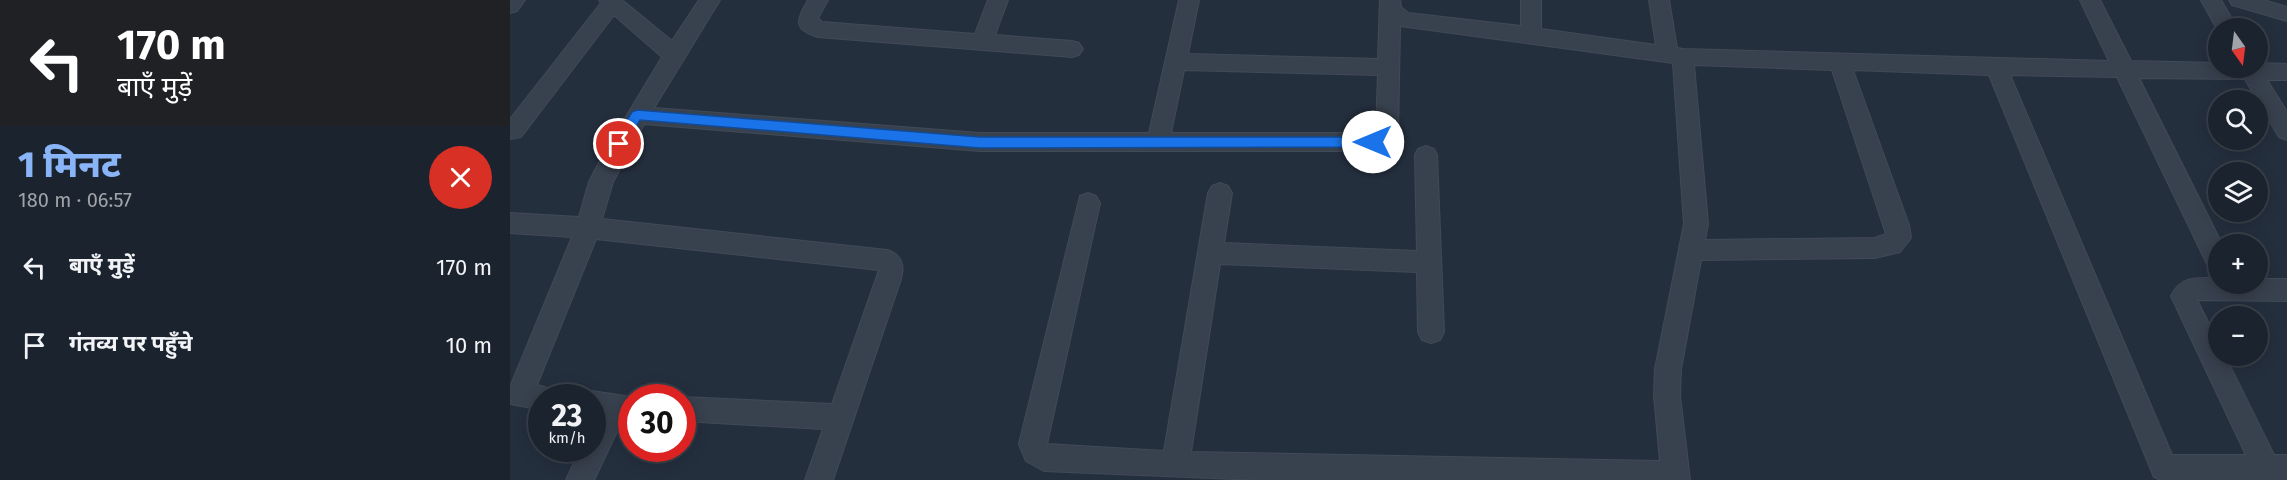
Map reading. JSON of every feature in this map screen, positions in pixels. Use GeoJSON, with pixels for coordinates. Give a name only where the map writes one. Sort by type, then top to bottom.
{"type":"FeatureCollection","features":[{"type":"Feature","properties":{"kind":"street"},"geometry":{"type":"LineString","coordinates":[[510,6],[515,0]]}},
{"type":"Feature","properties":{"kind":"street"},"geometry":{"type":"LineString","coordinates":[[524,396],[588,228],[601,182],[619,144],[710,0]]}},
{"type":"Feature","properties":{"kind":"street"},"geometry":{"type":"LineString","coordinates":[[818,0],[808,18],[809,24],[818,28],[1072,49]]}},
{"type":"Feature","properties":{"kind":"street"},"geometry":{"type":"LineString","coordinates":[[981,42],[998,0]]}},
{"type":"Feature","properties":{"kind":"street"},"geometry":{"type":"LineString","coordinates":[[1158,141],[1188,0]]}},
{"type":"Feature","properties":{"kind":"street"},"geometry":{"type":"LineString","coordinates":[[1531,0],[1531,35]]}},
{"type":"Feature","properties":{"kind":"street"},"geometry":{"type":"LineString","coordinates":[[1088,203],[1033,444],[1035,452],[1044,458],[1314,474],[1675,477],[1667,396],[1668,369],[1691,250],[1695,224],[1695,201],[1675,57],[1659,0]]}},
{"type":"Feature","properties":{"kind":"street"},"geometry":{"type":"LineString","coordinates":[[2090,0],[2208,241]]}},
{"type":"Feature","properties":{"kind":"street"},"geometry":{"type":"LineString","coordinates":[[2211,0],[2221,18]]}},
{"type":"Feature","properties":{"kind":"street"},"geometry":{"type":"LineString","coordinates":[[2239,0],[2287,14]]}},
{"type":"Feature","properties":{"kind":"street"},"geometry":{"type":"LineString","coordinates":[[513,131],[610,1],[674,55]]}},
{"type":"Feature","properties":{"kind":"street"},"geometry":{"type":"LineString","coordinates":[[637,115],[980,142],[1373,142],[1381,140],[1387,133],[1390,4]]}},
{"type":"Feature","properties":{"kind":"street"},"geometry":{"type":"LineString","coordinates":[[1390,4],[1394,15],[1404,20],[1531,35],[1675,57],[1996,67],[2208,69]]}},
{"type":"Feature","properties":{"kind":"street"},"geometry":{"type":"LineString","coordinates":[[1175,62],[1388,68]]}},
{"type":"Feature","properties":{"kind":"street"},"geometry":{"type":"LineString","coordinates":[[1691,250],[1875,248],[1891,245],[1899,238],[1898,225],[1840,63]]}},
{"type":"Feature","properties":{"kind":"street"},"geometry":{"type":"LineString","coordinates":[[1996,67],[2167,474],[2275,472],[2183,296],[2187,291],[2208,289]]}},
{"type":"Feature","properties":{"kind":"street"},"geometry":{"type":"LineString","coordinates":[[2268,70],[2287,72]]}},
{"type":"Feature","properties":{"kind":"street"},"geometry":{"type":"LineString","coordinates":[[2255,78],[2287,131]]}},
{"type":"Feature","properties":{"kind":"street"},"geometry":{"type":"LineString","coordinates":[[1426,155],[1431,332]]}},
{"type":"Feature","properties":{"kind":"street"},"geometry":{"type":"LineString","coordinates":[[1175,465],[1220,192]]}},
{"type":"Feature","properties":{"kind":"street"},"geometry":{"type":"LineString","coordinates":[[510,223],[588,228],[876,257],[887,260],[892,267],[889,279],[819,480]]}},
{"type":"Feature","properties":{"kind":"street"},"geometry":{"type":"LineString","coordinates":[[1210,253],[1429,262]]}},
{"type":"Feature","properties":{"kind":"street"},"geometry":{"type":"LineString","coordinates":[[2268,289],[2287,290]]}},
{"type":"Feature","properties":{"kind":"street"},"geometry":{"type":"LineString","coordinates":[[580,480],[613,405]]}},
{"type":"Feature","properties":{"kind":"street"},"geometry":{"type":"LineString","coordinates":[[696,410],[841,417]]}},
{"type":"Feature","properties":{"kind":"route"},"geometry":{"type":"LineString","coordinates":[[619,144],[637,115],[1025,144],[1158,141],[1373,142]]}}]}
